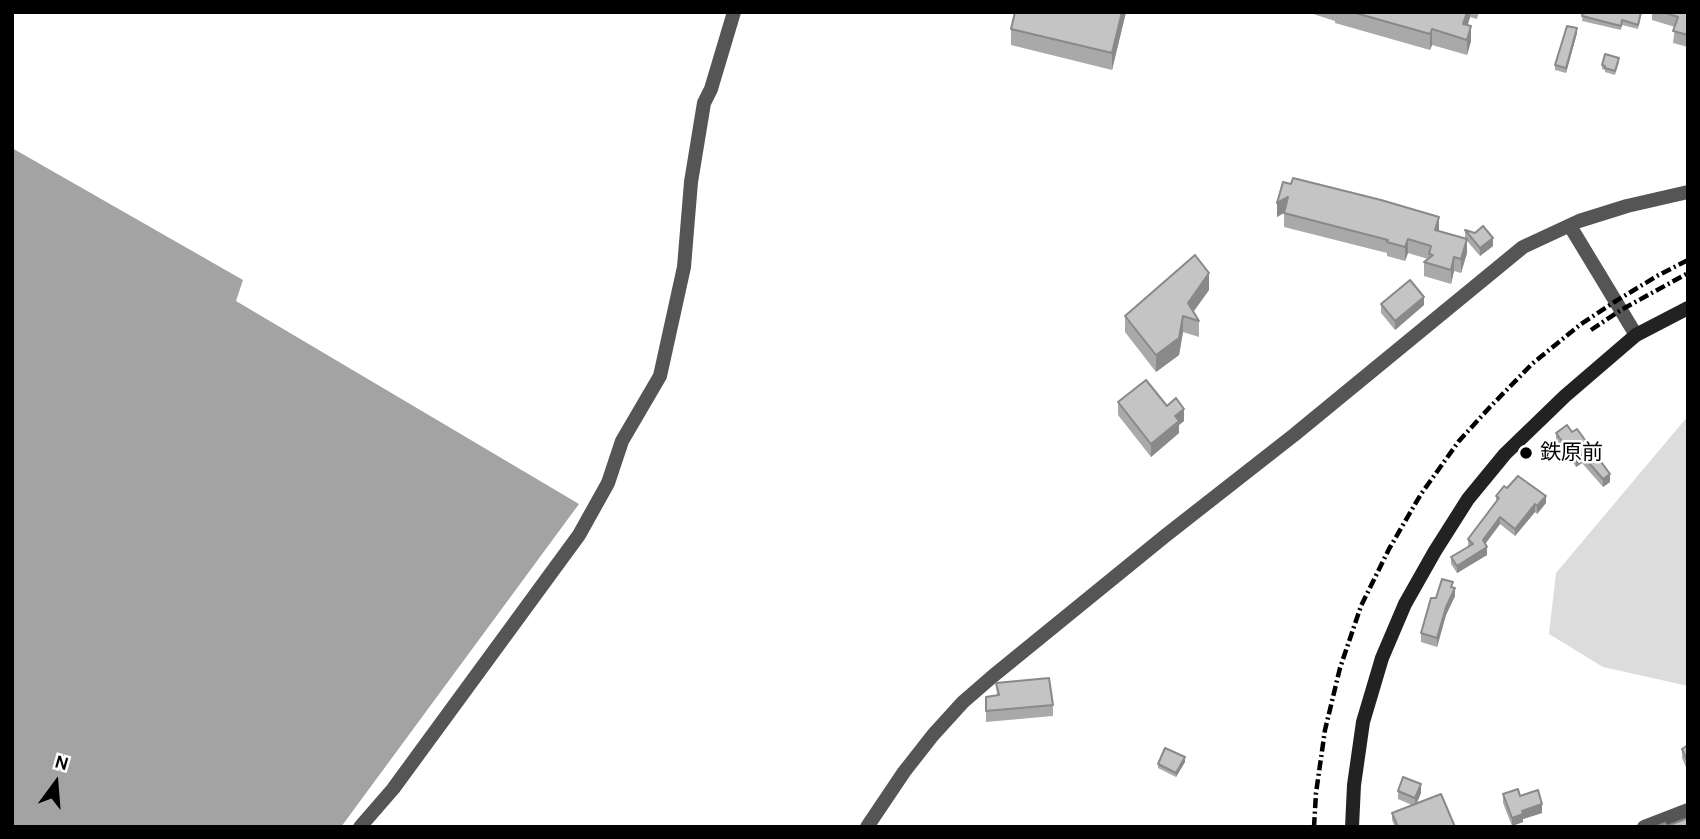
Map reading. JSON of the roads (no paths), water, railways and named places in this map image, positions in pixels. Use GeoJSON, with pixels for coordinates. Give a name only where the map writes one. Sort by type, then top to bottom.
{"type":"FeatureCollection","features":[{"type":"Feature","properties":{"kind":"street"},"geometry":{"type":"LineString","coordinates":[[360,827],[393,789],[579,535],[608,483],[622,441],[660,376],[684,267],[691,182],[704,103],[711,89],[734,12]]}},
{"type":"Feature","properties":{"kind":"street"},"geometry":{"type":"LineString","coordinates":[[867,827],[904,772],[963,702],[1523,247],[1579,221],[1627,206],[1688,192]]}},
{"type":"Feature","properties":{"kind":"street"},"geometry":{"type":"LineString","coordinates":[[1570,226],[1636,335]]}},
{"type":"Feature","properties":{"kind":"street"},"geometry":{"type":"LineString","coordinates":[[1352,827],[1354,785],[1363,722],[1382,658],[1405,604],[1468,499],[1505,454],[1565,396],[1636,335],[1688,308]]}},
{"type":"Feature","properties":{"kind":"street"},"geometry":{"type":"LineString","coordinates":[[1644,827],[1688,810]]}},
{"type":"Feature","properties":{"kind":"railway"},"geometry":{"type":"LineString","coordinates":[[1314,827],[1325,730],[1340,668],[1361,606],[1389,549],[1421,494],[1459,441],[1532,364],[1581,324],[1657,276],[1688,260]]}},
{"type":"Feature","properties":{"kind":"railway"},"geometry":{"type":"LineString","coordinates":[[1591,330],[1688,273]]}},
{"type":"Feature","properties":{"kind":"place","name":"鉄原前"},"geometry":{"type":"Point","coordinates":[1526,453]}}]}
